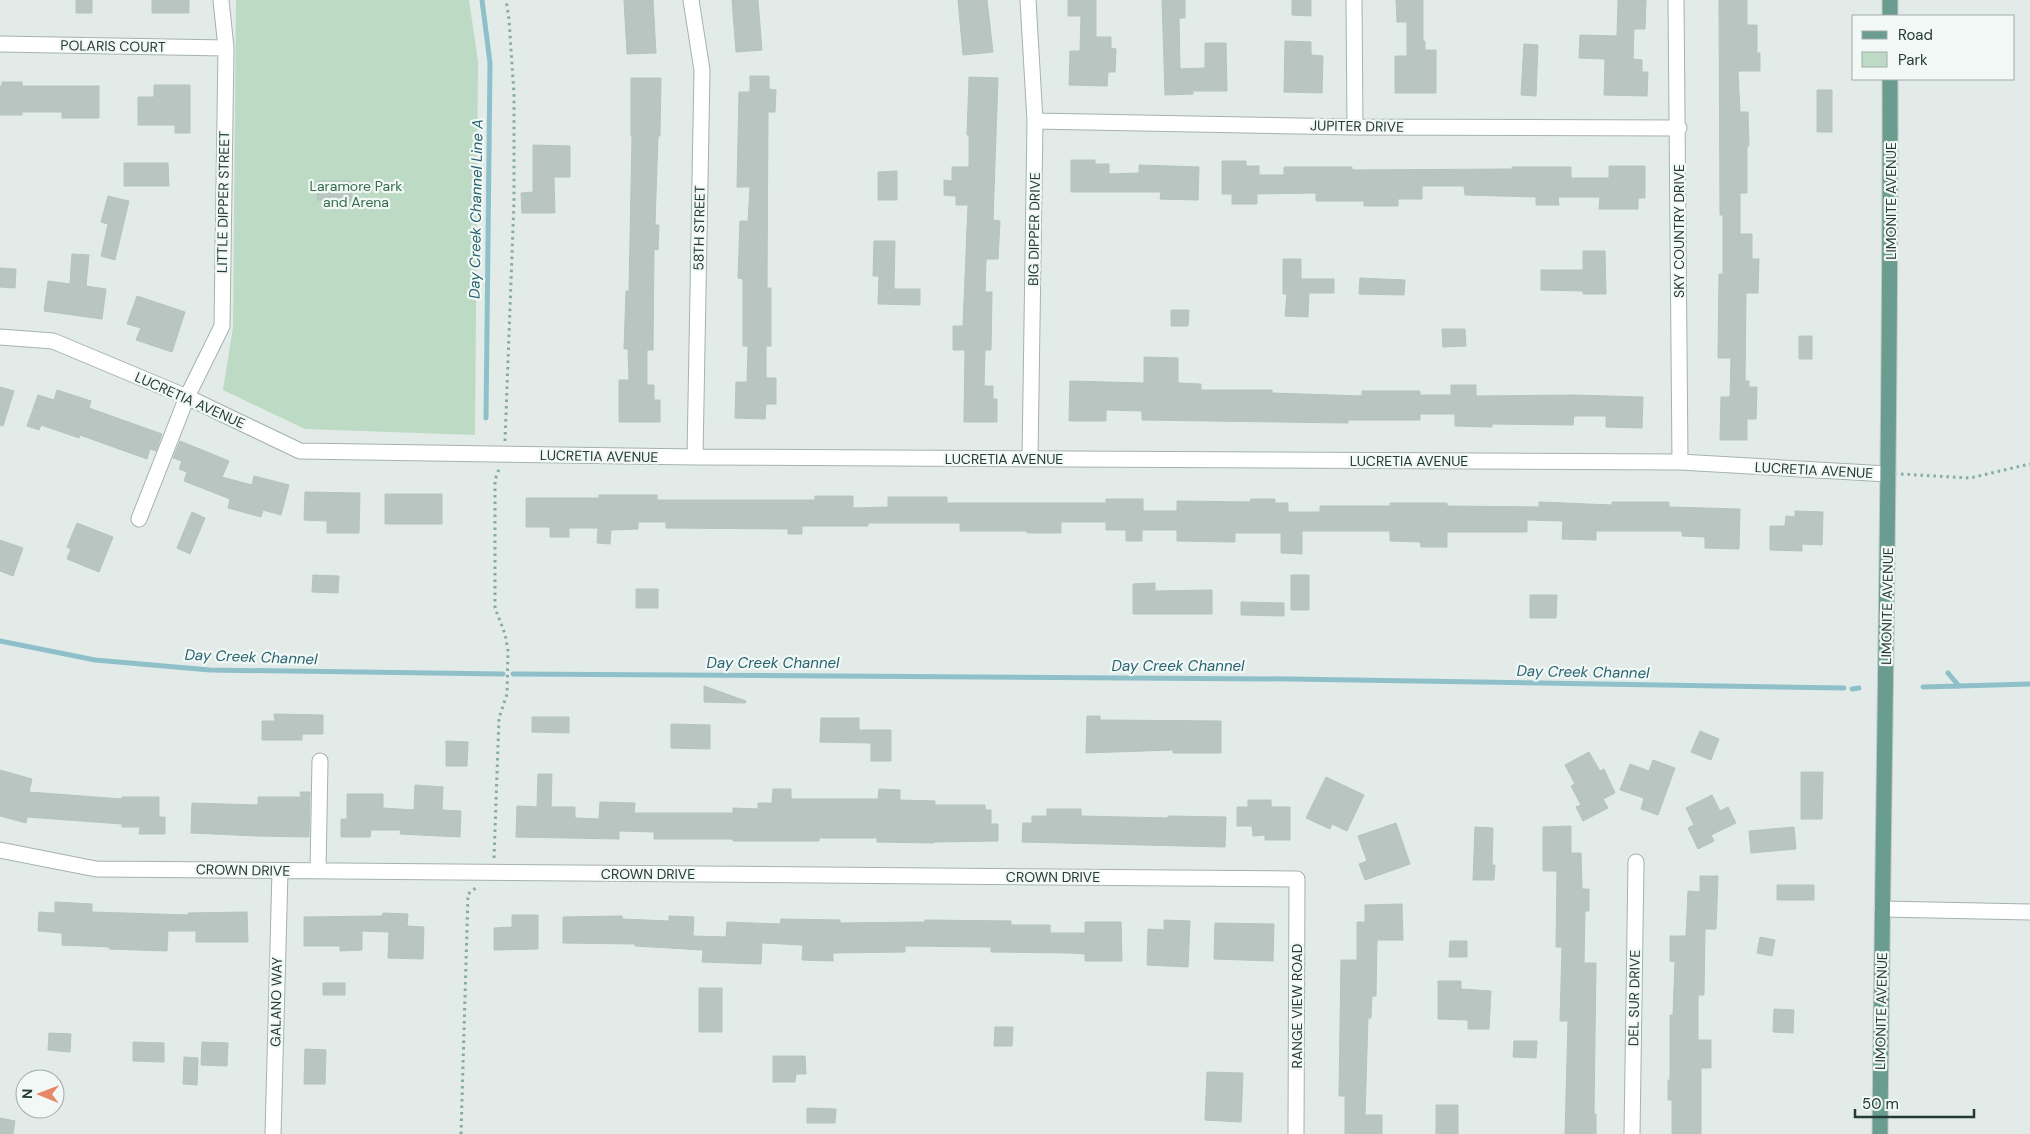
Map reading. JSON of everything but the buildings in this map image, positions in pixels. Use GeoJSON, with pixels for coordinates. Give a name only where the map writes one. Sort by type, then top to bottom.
{"type":"FeatureCollection","features":[{"type":"Feature","properties":{"kind":"main road"},"geometry":{"type":"LineString","coordinates":[[1890,0],[1890,15]]}},
{"type":"Feature","properties":{"kind":"main road","name":"LIMONITE AVENUE"},"geometry":{"type":"LineString","coordinates":[[1880,1134],[1884,729],[1891,342],[1890,80]]}},
{"type":"Feature","properties":{"kind":"street","name":"LITTLE DIPPER STREET"},"geometry":{"type":"LineString","coordinates":[[138,519],[187,397],[222,326],[226,48],[221,0]]}},
{"type":"Feature","properties":{"kind":"street","name":"58TH STREET"},"geometry":{"type":"LineString","coordinates":[[691,0],[702,70],[695,457]]}},
{"type":"Feature","properties":{"kind":"street","name":"BIG DIPPER DRIVE"},"geometry":{"type":"LineString","coordinates":[[1028,0],[1036,121],[1030,459]]}},
{"type":"Feature","properties":{"kind":"street"},"geometry":{"type":"LineString","coordinates":[[1354,0],[1355,127]]}},
{"type":"Feature","properties":{"kind":"street","name":"SKY COUNTRY DRIVE"},"geometry":{"type":"LineString","coordinates":[[1676,0],[1679,128],[1680,462]]}},
{"type":"Feature","properties":{"kind":"street","name":"POLARIS COURT"},"geometry":{"type":"LineString","coordinates":[[0,44],[226,48]]}},
{"type":"Feature","properties":{"kind":"street","name":"JUPITER DRIVE"},"geometry":{"type":"LineString","coordinates":[[1036,121],[1355,127],[1679,128]]}},
{"type":"Feature","properties":{"kind":"street","name":"LUCRETIA AVENUE"},"geometry":{"type":"LineString","coordinates":[[0,337],[54,341],[187,397],[300,451],[695,457],[1680,462],[1888,474]]}},
{"type":"Feature","properties":{"kind":"street"},"geometry":{"type":"LineString","coordinates":[[318,871],[320,761]]}},
{"type":"Feature","properties":{"kind":"street","name":"CROWN DRIVE"},"geometry":{"type":"LineString","coordinates":[[0,850],[96,869],[1297,879]]}},
{"type":"Feature","properties":{"kind":"street","name":"DEL SUR DRIVE"},"geometry":{"type":"LineString","coordinates":[[1632,1134],[1636,862]]}},
{"type":"Feature","properties":{"kind":"street","name":"GALANO WAY"},"geometry":{"type":"LineString","coordinates":[[273,1134],[280,871]]}},
{"type":"Feature","properties":{"kind":"street","name":"RANGE VIEW ROAD"},"geometry":{"type":"LineString","coordinates":[[1296,1134],[1297,879]]}},
{"type":"Feature","properties":{"kind":"street"},"geometry":{"type":"LineString","coordinates":[[1882,909],[2030,912]]}},
{"type":"Feature","properties":{"kind":"path"},"geometry":{"type":"LineString","coordinates":[[461,1134],[468,894],[494,872],[499,718],[507,694],[508,651],[505,634],[495,608],[495,480],[504,454],[508,421],[514,202],[514,94],[510,19],[506,0]]}},
{"type":"Feature","properties":{"kind":"path","name":"LUCRETIA AVENUE"},"geometry":{"type":"LineString","coordinates":[[1888,474],[1970,478],[2030,464]]}},
{"type":"Feature","properties":{"kind":"green space","name":"Laramore Park and Arena"},"geometry":{"type":"Polygon","coordinates":[[[236,0],[469,0],[478,61],[475,435],[305,429],[223,390],[233,327],[236,0]]]}},
{"type":"Feature","properties":{"kind":"waterway","name":"Day Creek Channel Line A"},"geometry":{"type":"LineString","coordinates":[[482,0],[490,63],[486,418]]}},
{"type":"Feature","properties":{"kind":"waterway","name":"Day Creek Channel"},"geometry":{"type":"LineString","coordinates":[[0,641],[95,660],[210,670],[503,674]]}},
{"type":"Feature","properties":{"kind":"waterway"},"geometry":{"type":"LineString","coordinates":[[1948,673],[1959,686]]}},
{"type":"Feature","properties":{"kind":"waterway","name":"Day Creek Channel"},"geometry":{"type":"LineString","coordinates":[[513,674],[1290,679],[1844,688]]}},
{"type":"Feature","properties":{"kind":"waterway","name":"Day Creek Channel"},"geometry":{"type":"LineString","coordinates":[[1923,687],[2030,684]]}},
{"type":"Feature","properties":{"kind":"waterway","name":"Day Creek Channel"},"geometry":{"type":"LineString","coordinates":[[1852,689],[1859,688]]}}]}
